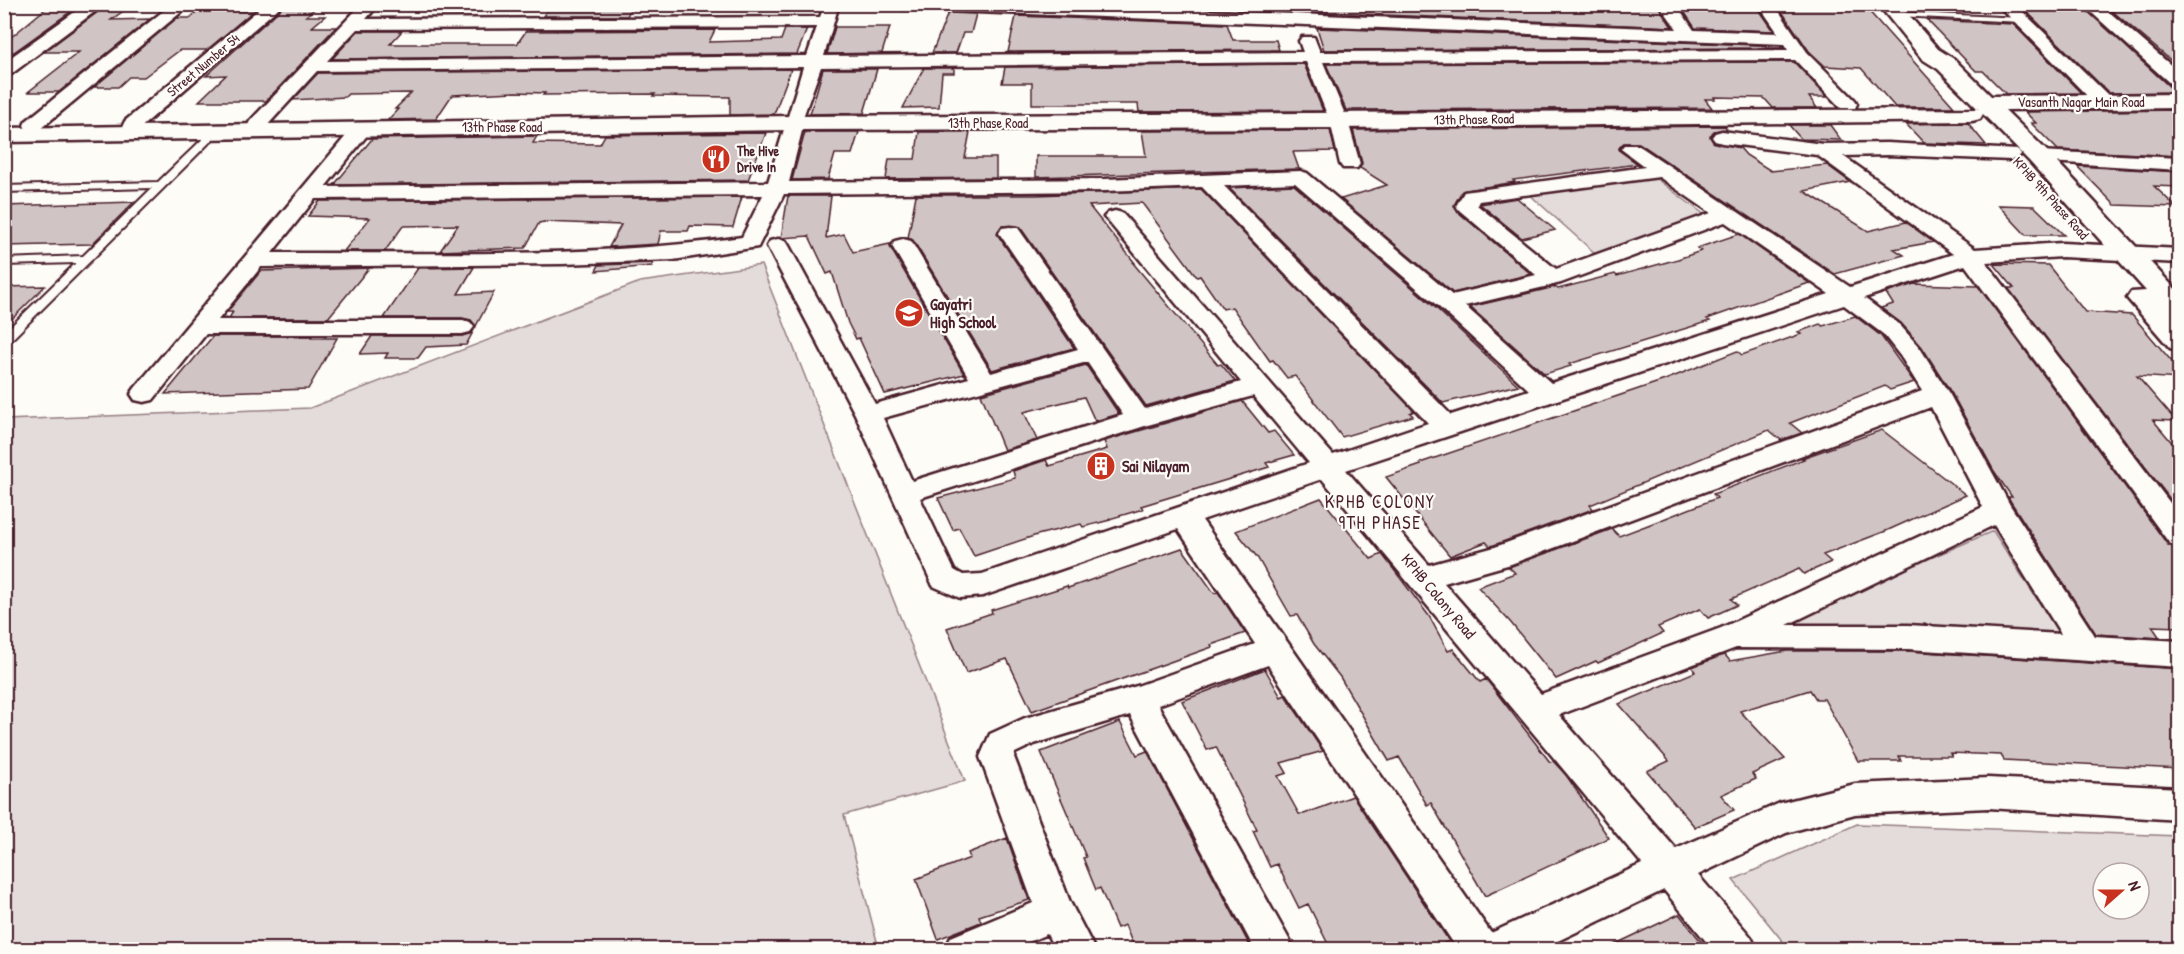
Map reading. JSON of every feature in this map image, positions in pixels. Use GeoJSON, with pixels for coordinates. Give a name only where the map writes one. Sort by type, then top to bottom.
{"type":"FeatureCollection","features":[{"type":"Feature","properties":{"kind":"street"},"geometry":{"type":"LineString","coordinates":[[4,8],[10,4]]}},
{"type":"Feature","properties":{"kind":"street"},"geometry":{"type":"LineString","coordinates":[[4,72],[97,4]]}},
{"type":"Feature","properties":{"kind":"street"},"geometry":{"type":"LineString","coordinates":[[33,125],[183,4]]}},
{"type":"Feature","properties":{"kind":"street","name":"Street Number 54"},"geometry":{"type":"LineString","coordinates":[[132,125],[274,4]]}},
{"type":"Feature","properties":{"kind":"street"},"geometry":{"type":"LineString","coordinates":[[257,125],[371,4]]}},
{"type":"Feature","properties":{"kind":"street"},"geometry":{"type":"LineString","coordinates":[[254,260],[562,257],[673,253],[750,242],[777,188],[795,120],[832,4]]}},
{"type":"Feature","properties":{"kind":"street"},"geometry":{"type":"LineString","coordinates":[[902,4],[1301,12],[1790,39]]}},
{"type":"Feature","properties":{"kind":"street"},"geometry":{"type":"LineString","coordinates":[[1667,4],[1689,35]]}},
{"type":"Feature","properties":{"kind":"street"},"geometry":{"type":"LineString","coordinates":[[1766,4],[1800,55],[1848,104]]}},
{"type":"Feature","properties":{"kind":"street"},"geometry":{"type":"LineString","coordinates":[[2005,4],[2105,103]]}},
{"type":"Feature","properties":{"kind":"street"},"geometry":{"type":"LineString","coordinates":[[2090,4],[2180,83]]}},
{"type":"Feature","properties":{"kind":"street","name":"KPHB 9th Phase Road"},"geometry":{"type":"LineString","coordinates":[[1892,9],[1978,108],[2011,154],[2180,342]]}},
{"type":"Feature","properties":{"kind":"street"},"geometry":{"type":"LineString","coordinates":[[1301,12],[1313,57],[1337,117],[1350,165]]}},
{"type":"Feature","properties":{"kind":"street"},"geometry":{"type":"LineString","coordinates":[[351,24],[826,22]]}},
{"type":"Feature","properties":{"kind":"street"},"geometry":{"type":"LineString","coordinates":[[312,66],[1800,55]]}},
{"type":"Feature","properties":{"kind":"street","name":"Vasanth Nagar Main Road"},"geometry":{"type":"LineString","coordinates":[[1978,108],[2180,101]]}},
{"type":"Feature","properties":{"kind":"street","name":"13th Phase Road"},"geometry":{"type":"LineString","coordinates":[[1407,116],[1848,104],[1978,108]]}},
{"type":"Feature","properties":{"kind":"street","name":"13th Phase Road"},"geometry":{"type":"LineString","coordinates":[[4,126],[33,125],[84,130],[216,131],[795,120],[1337,117],[1978,108]]}},
{"type":"Feature","properties":{"kind":"street","name":"KPHB 9th Phase Road"},"geometry":{"type":"LineString","coordinates":[[1978,108],[2038,157],[2180,311]]}},
{"type":"Feature","properties":{"kind":"street","name":"Vasanth Nagar Main Road"},"geometry":{"type":"LineString","coordinates":[[1978,108],[2180,110]]}},
{"type":"Feature","properties":{"kind":"street","name":"13th Phase Road"},"geometry":{"type":"LineString","coordinates":[[4,135],[132,125],[739,121]]}},
{"type":"Feature","properties":{"kind":"street"},"geometry":{"type":"LineString","coordinates":[[144,394],[363,128]]}},
{"type":"Feature","properties":{"kind":"street"},"geometry":{"type":"LineString","coordinates":[[1722,137],[1823,150],[1887,149],[2011,154]]}},
{"type":"Feature","properties":{"kind":"street"},"geometry":{"type":"LineString","coordinates":[[1631,149],[1846,295],[1891,329],[1911,352],[1937,395],[1999,512],[2086,648]]}},
{"type":"Feature","properties":{"kind":"street"},"geometry":{"type":"LineString","coordinates":[[1823,150],[1970,256],[2180,537]]}},
{"type":"Feature","properties":{"kind":"street"},"geometry":{"type":"LineString","coordinates":[[2038,157],[2180,164]]}},
{"type":"Feature","properties":{"kind":"street"},"geometry":{"type":"LineString","coordinates":[[1553,279],[1466,206],[1472,196],[1662,171]]}},
{"type":"Feature","properties":{"kind":"street"},"geometry":{"type":"LineString","coordinates":[[309,193],[1208,182],[1300,177],[1448,303],[1548,394]]}},
{"type":"Feature","properties":{"kind":"street"},"geometry":{"type":"LineString","coordinates":[[1208,182],[1446,426]]}},
{"type":"Feature","properties":{"kind":"street"},"geometry":{"type":"LineString","coordinates":[[1448,303],[1553,279],[1726,215]]}},
{"type":"Feature","properties":{"kind":"street","name":"KPHB Colony Road"},"geometry":{"type":"LineString","coordinates":[[1116,217],[1258,386],[1329,465],[1738,950]]}},
{"type":"Feature","properties":{"kind":"street"},"geometry":{"type":"LineString","coordinates":[[1010,233],[1139,419]]}},
{"type":"Feature","properties":{"kind":"street"},"geometry":{"type":"LineString","coordinates":[[778,246],[868,414],[903,494],[944,578],[960,587],[983,585],[1446,426],[1970,256],[2062,250],[2180,256]]}},
{"type":"Feature","properties":{"kind":"street"},"geometry":{"type":"LineString","coordinates":[[903,246],[984,382]]}},
{"type":"Feature","properties":{"kind":"street"},"geometry":{"type":"LineString","coordinates":[[199,327],[462,327]]}},
{"type":"Feature","properties":{"kind":"street"},"geometry":{"type":"LineString","coordinates":[[868,414],[1093,353]]}},
{"type":"Feature","properties":{"kind":"street"},"geometry":{"type":"LineString","coordinates":[[903,494],[1139,419],[1258,386]]}},
{"type":"Feature","properties":{"kind":"street"},"geometry":{"type":"LineString","coordinates":[[1423,578],[1501,556],[1937,395]]}},
{"type":"Feature","properties":{"kind":"street"},"geometry":{"type":"LineString","coordinates":[[1535,710],[1732,637],[1999,512]]}},
{"type":"Feature","properties":{"kind":"street"},"geometry":{"type":"LineString","coordinates":[[1185,517],[1480,950]]}},
{"type":"Feature","properties":{"kind":"street"},"geometry":{"type":"LineString","coordinates":[[1732,637],[1908,637],[2180,654]]}},
{"type":"Feature","properties":{"kind":"street"},"geometry":{"type":"LineString","coordinates":[[1076,950],[1055,912],[997,757],[1002,744],[1025,732],[1138,699],[1276,649]]}},
{"type":"Feature","properties":{"kind":"street"},"geometry":{"type":"LineString","coordinates":[[1138,699],[1276,950]]}},
{"type":"Feature","properties":{"kind":"street"},"geometry":{"type":"LineString","coordinates":[[1496,950],[1669,868],[1780,819],[1855,799],[1988,793],[2180,804]]}},
{"type":"Feature","properties":{"kind":"street"},"geometry":{"type":"LineString","coordinates":[[964,950],[1055,912]]}},
{"type":"Feature","properties":{"kind":"lane"},"geometry":{"type":"LineString","coordinates":[[1892,9],[2022,20]]}},
{"type":"Feature","properties":{"kind":"lane"},"geometry":{"type":"LineString","coordinates":[[7,335],[216,131]]}},
{"type":"Feature","properties":{"kind":"lane"},"geometry":{"type":"LineString","coordinates":[[4,189],[159,185]]}},
{"type":"Feature","properties":{"kind":"lane"},"geometry":{"type":"LineString","coordinates":[[4,262],[85,259]]}},
{"type":"Feature","properties":{"kind":"shaded area"},"geometry":{"type":"Polygon","coordinates":[[[1654,177],[1705,215],[1598,256],[1529,194],[1654,177]]]}},
{"type":"Feature","properties":{"kind":"shaded area"},"geometry":{"type":"Polygon","coordinates":[[[761,265],[965,781],[844,815],[879,949],[5,949],[5,420],[310,408],[640,282],[761,265]]]}},
{"type":"Feature","properties":{"kind":"shaded area"},"geometry":{"type":"Polygon","coordinates":[[[1993,531],[2060,635],[1773,626],[1993,531]]]}},
{"type":"Feature","properties":{"kind":"shaded area"},"geometry":{"type":"Polygon","coordinates":[[[1857,824],[2179,836],[2179,949],[1789,949],[1733,880],[1857,824]]]}},
{"type":"Feature","properties":{"kind":"building"},"geometry":{"type":"Polygon","coordinates":[[[51,4],[81,4],[14,52],[4,52],[4,43],[51,4]]]}},
{"type":"Feature","properties":{"kind":"building"},"geometry":{"type":"Polygon","coordinates":[[[552,4],[633,4],[627,16],[543,16],[552,4]]]}},
{"type":"Feature","properties":{"kind":"building"},"geometry":{"type":"Polygon","coordinates":[[[1310,4],[1508,7],[1519,6],[1518,4],[1657,4],[1672,27],[1313,12],[1310,4]]]}},
{"type":"Feature","properties":{"kind":"building"},"geometry":{"type":"Polygon","coordinates":[[[1679,4],[1756,5],[1774,31],[1695,28],[1679,4]]]}},
{"type":"Feature","properties":{"kind":"building"},"geometry":{"type":"Polygon","coordinates":[[[2019,4],[2080,4],[2172,89],[2180,92],[2109,93],[2019,4]]]}},
{"type":"Feature","properties":{"kind":"building"},"geometry":{"type":"Polygon","coordinates":[[[2104,4],[2171,4],[2180,11],[2180,68],[2104,4]]]}},
{"type":"Feature","properties":{"kind":"building"},"geometry":{"type":"Polygon","coordinates":[[[285,5],[318,6],[306,16],[325,16],[312,27],[336,27],[266,101],[199,101],[226,75],[206,76],[285,5]]]}},
{"type":"Feature","properties":{"kind":"building"},"geometry":{"type":"Polygon","coordinates":[[[1778,6],[1867,9],[1954,107],[1895,107],[1861,68],[1825,66],[1809,51],[1778,6]]]}},
{"type":"Feature","properties":{"kind":"building"},"geometry":{"type":"Polygon","coordinates":[[[102,9],[126,9],[111,20],[150,19],[59,92],[28,92],[79,52],[44,52],[102,9]]]}},
{"type":"Feature","properties":{"kind":"building"},"geometry":{"type":"Polygon","coordinates":[[[198,11],[253,11],[207,50],[180,50],[144,77],[129,77],[118,87],[94,87],[177,18],[190,18],[198,11]]]}},
{"type":"Feature","properties":{"kind":"building"},"geometry":{"type":"Polygon","coordinates":[[[948,13],[976,14],[971,33],[963,33],[956,53],[932,53],[948,13]]]}},
{"type":"Feature","properties":{"kind":"building"},"geometry":{"type":"Polygon","coordinates":[[[1016,16],[1227,24],[1233,40],[1276,40],[1279,50],[1008,52],[1016,16]]]}},
{"type":"Feature","properties":{"kind":"building"},"geometry":{"type":"Polygon","coordinates":[[[1927,20],[2013,24],[2081,93],[2006,94],[1983,71],[1976,71],[1927,20]]]}},
{"type":"Feature","properties":{"kind":"building"},"geometry":{"type":"Polygon","coordinates":[[[835,27],[890,27],[882,53],[827,54],[835,27]]]}},
{"type":"Feature","properties":{"kind":"building"},"geometry":{"type":"Polygon","coordinates":[[[1317,28],[1783,46],[1784,48],[1324,50],[1317,28]]]}},
{"type":"Feature","properties":{"kind":"building"},"geometry":{"type":"Polygon","coordinates":[[[785,29],[807,29],[797,54],[332,59],[358,31],[402,31],[390,44],[517,44],[526,31],[715,30],[709,42],[781,40],[785,29]]]}},
{"type":"Feature","properties":{"kind":"building"},"geometry":{"type":"Polygon","coordinates":[[[1794,62],[1827,97],[1809,97],[1817,108],[1773,108],[1764,98],[1714,97],[1715,99],[1705,99],[1712,108],[1346,110],[1326,64],[1794,62]]]}},
{"type":"Feature","properties":{"kind":"building"},"geometry":{"type":"Polygon","coordinates":[[[1304,64],[1323,111],[1139,112],[1138,104],[1032,104],[1032,83],[1002,83],[1005,67],[1304,64]]]}},
{"type":"Feature","properties":{"kind":"building"},"geometry":{"type":"Polygon","coordinates":[[[924,68],[954,68],[954,73],[942,73],[939,107],[903,108],[924,68]]]}},
{"type":"Feature","properties":{"kind":"building"},"geometry":{"type":"Polygon","coordinates":[[[791,69],[774,114],[730,115],[730,97],[653,96],[655,94],[543,95],[545,93],[515,92],[452,95],[436,119],[388,120],[398,109],[395,109],[411,93],[348,94],[345,97],[293,100],[318,73],[791,69]]]}},
{"type":"Feature","properties":{"kind":"building"},"geometry":{"type":"Polygon","coordinates":[[[823,69],[877,69],[864,113],[810,114],[823,69]]]}},
{"type":"Feature","properties":{"kind":"building"},"geometry":{"type":"Polygon","coordinates":[[[2180,110],[2180,156],[2058,150],[2031,123],[2036,123],[2025,112],[2180,110]]]}},
{"type":"Feature","properties":{"kind":"building"},"geometry":{"type":"Polygon","coordinates":[[[1968,123],[1986,145],[1924,143],[1906,124],[1968,123]]]}},
{"type":"Feature","properties":{"kind":"building"},"geometry":{"type":"Polygon","coordinates":[[[1789,125],[1830,125],[1841,140],[1801,139],[1789,125]]]}},
{"type":"Feature","properties":{"kind":"building"},"geometry":{"type":"Polygon","coordinates":[[[1725,126],[1727,129],[1714,131],[1710,136],[1713,142],[1740,148],[1746,155],[1771,171],[1827,165],[1850,182],[1804,191],[1868,231],[1906,222],[1933,242],[1894,249],[1904,255],[1835,274],[1639,143],[1624,143],[1619,148],[1620,151],[1638,164],[1513,180],[1515,182],[1462,191],[1454,205],[1457,211],[1531,274],[1453,293],[1341,199],[1387,185],[1360,168],[1362,163],[1353,130],[1725,126]]]}},
{"type":"Feature","properties":{"kind":"building"},"geometry":{"type":"Polygon","coordinates":[[[1330,130],[1335,151],[1293,152],[1299,169],[1036,177],[1036,156],[1146,156],[1142,131],[1330,130]]]}},
{"type":"Feature","properties":{"kind":"building"},"geometry":{"type":"Polygon","coordinates":[[[805,132],[859,132],[852,154],[835,154],[828,179],[792,180],[805,132]]]}},
{"type":"Feature","properties":{"kind":"building"},"geometry":{"type":"Polygon","coordinates":[[[919,132],[970,132],[965,158],[996,158],[996,178],[886,179],[889,159],[915,159],[919,132]]]}},
{"type":"Feature","properties":{"kind":"building"},"geometry":{"type":"Polygon","coordinates":[[[766,133],[748,180],[334,185],[372,139],[537,136],[533,143],[600,144],[605,135],[766,133]]]}},
{"type":"Feature","properties":{"kind":"building"},"geometry":{"type":"Polygon","coordinates":[[[2077,166],[2180,172],[2180,187],[2154,186],[2176,207],[2115,205],[2077,166]]]}},
{"type":"Feature","properties":{"kind":"building"},"geometry":{"type":"Polygon","coordinates":[[[1294,185],[1438,310],[1518,385],[1443,403],[1229,188],[1294,185]]]}},
{"type":"Feature","properties":{"kind":"building"},"geometry":{"type":"Polygon","coordinates":[[[1201,189],[1414,411],[1410,413],[1413,416],[1342,437],[1295,376],[1287,378],[1273,360],[1270,361],[1232,307],[1223,309],[1142,203],[1089,206],[1218,365],[1221,364],[1235,381],[1146,406],[1020,227],[1002,226],[997,234],[1074,348],[992,370],[913,240],[908,238],[916,195],[1036,195],[1201,189]]]}},
{"type":"Feature","properties":{"kind":"building"},"geometry":{"type":"Polygon","coordinates":[[[788,196],[831,196],[826,238],[844,234],[853,252],[890,244],[964,374],[885,394],[859,338],[856,339],[848,323],[832,272],[827,274],[809,236],[781,238],[788,196]]]}},
{"type":"Feature","properties":{"kind":"building"},"geometry":{"type":"Polygon","coordinates":[[[742,197],[733,227],[690,226],[688,231],[661,231],[658,244],[609,247],[621,225],[544,222],[539,223],[525,248],[440,251],[458,225],[403,226],[385,251],[344,251],[370,218],[308,216],[320,201],[742,197]]]}},
{"type":"Feature","properties":{"kind":"building"},"geometry":{"type":"Polygon","coordinates":[[[1517,198],[1555,230],[1522,238],[1480,204],[1517,198]]]}},
{"type":"Feature","properties":{"kind":"building"},"geometry":{"type":"Polygon","coordinates":[[[134,202],[92,244],[4,246],[4,206],[134,202]]]}},
{"type":"Feature","properties":{"kind":"building"},"geometry":{"type":"Polygon","coordinates":[[[1998,205],[2034,206],[2064,235],[2026,235],[1998,205]]]}},
{"type":"Feature","properties":{"kind":"building"},"geometry":{"type":"Polygon","coordinates":[[[1739,234],[1809,283],[1707,319],[1710,321],[1569,364],[1571,366],[1545,374],[1470,307],[1555,287],[1558,289],[1615,274],[1617,276],[1678,259],[1701,251],[1697,248],[1739,234]]]}},
{"type":"Feature","properties":{"kind":"building"},"geometry":{"type":"Polygon","coordinates":[[[653,263],[652,266],[596,271],[599,265],[653,263]]]}},
{"type":"Feature","properties":{"kind":"building"},"geometry":{"type":"Polygon","coordinates":[[[1994,264],[2048,265],[2085,312],[2132,315],[2180,371],[2180,379],[2137,376],[2176,421],[2153,420],[2180,452],[2180,512],[2008,288],[2014,288],[1994,264]]]}},
{"type":"Feature","properties":{"kind":"building"},"geometry":{"type":"Polygon","coordinates":[[[474,267],[458,294],[494,292],[476,326],[471,320],[462,318],[384,318],[418,268],[474,267]]]}},
{"type":"Feature","properties":{"kind":"building"},"geometry":{"type":"Polygon","coordinates":[[[369,268],[328,318],[229,318],[233,312],[227,312],[261,271],[369,268]]]}},
{"type":"Feature","properties":{"kind":"building"},"geometry":{"type":"Polygon","coordinates":[[[1914,284],[1978,286],[2168,545],[2180,549],[2180,627],[2152,626],[2160,638],[2096,634],[2011,502],[2008,497],[2012,497],[1994,471],[1952,394],[1922,347],[1901,323],[1881,308],[1893,304],[1886,293],[1914,284]]]}},
{"type":"Feature","properties":{"kind":"building"},"geometry":{"type":"Polygon","coordinates":[[[45,286],[4,327],[4,287],[45,286]]]}},
{"type":"Feature","properties":{"kind":"building"},"geometry":{"type":"Polygon","coordinates":[[[1855,316],[1881,336],[1914,382],[1890,390],[1885,386],[1790,423],[1802,433],[1781,440],[1769,430],[1590,505],[1593,509],[1494,545],[1490,546],[1486,542],[1450,556],[1386,477],[1421,465],[1420,463],[1665,380],[1737,351],[1742,355],[1801,334],[1798,332],[1820,324],[1823,326],[1855,316]]]}},
{"type":"Feature","properties":{"kind":"building"},"geometry":{"type":"Polygon","coordinates":[[[473,332],[466,345],[426,347],[418,358],[385,358],[388,353],[360,354],[372,336],[462,336],[473,332]]]}},
{"type":"Feature","properties":{"kind":"building"},"geometry":{"type":"Polygon","coordinates":[[[213,336],[337,338],[308,389],[165,394],[213,336]]]}},
{"type":"Feature","properties":{"kind":"building"},"geometry":{"type":"Polygon","coordinates":[[[1086,365],[1119,414],[1095,421],[1084,397],[1024,412],[1037,440],[1004,450],[981,394],[1086,365]]]}},
{"type":"Feature","properties":{"kind":"building"},"geometry":{"type":"Polygon","coordinates":[[[1242,401],[1268,433],[1274,431],[1294,455],[1266,463],[1269,467],[1141,506],[1143,509],[1110,520],[1083,527],[1081,524],[1037,535],[974,556],[959,528],[953,530],[938,498],[1015,478],[1013,471],[1046,460],[1049,466],[1107,449],[1104,441],[1242,401]]]}},
{"type":"Feature","properties":{"kind":"building"},"geometry":{"type":"Polygon","coordinates":[[[1882,430],[1966,495],[1886,531],[1823,555],[1831,562],[1804,574],[1799,569],[1731,599],[1737,605],[1708,618],[1700,609],[1658,627],[1663,633],[1598,663],[1596,661],[1556,679],[1511,623],[1478,587],[1515,573],[1509,567],[1612,529],[1619,536],[1717,498],[1713,494],[1804,459],[1802,458],[1882,430]]]}},
{"type":"Feature","properties":{"kind":"building"},"geometry":{"type":"Polygon","coordinates":[[[1321,498],[1371,559],[1382,554],[1429,616],[1448,651],[1453,649],[1480,682],[1486,679],[1550,762],[1553,761],[1566,775],[1609,838],[1485,896],[1431,803],[1427,805],[1399,757],[1389,761],[1340,677],[1314,644],[1297,615],[1291,616],[1257,557],[1236,531],[1321,498]]]}},
{"type":"Feature","properties":{"kind":"building"},"geometry":{"type":"Polygon","coordinates":[[[1182,548],[1214,593],[1218,592],[1245,633],[1032,711],[1007,659],[966,673],[947,628],[992,613],[991,610],[1067,586],[1068,588],[1182,548]]]}},
{"type":"Feature","properties":{"kind":"building"},"geometry":{"type":"Polygon","coordinates":[[[1787,651],[1908,651],[2180,669],[2180,769],[2004,760],[2001,755],[1950,753],[1952,756],[1899,756],[1901,761],[1858,761],[1824,699],[1816,699],[1810,690],[1740,711],[1785,759],[1752,774],[1756,779],[1721,795],[1734,810],[1695,827],[1647,771],[1669,761],[1619,704],[1695,672],[1692,667],[1718,657],[1725,655],[1730,661],[1787,651]]]}},
{"type":"Feature","properties":{"kind":"building"},"geometry":{"type":"Polygon","coordinates":[[[1265,669],[1281,697],[1285,695],[1323,751],[1281,763],[1287,773],[1278,776],[1299,814],[1353,796],[1449,941],[1430,950],[1331,950],[1308,904],[1299,908],[1277,864],[1270,867],[1253,831],[1257,830],[1216,747],[1207,750],[1182,701],[1265,669]]]}},
{"type":"Feature","properties":{"kind":"building"},"geometry":{"type":"Polygon","coordinates":[[[1120,722],[1137,755],[1147,751],[1252,950],[1135,950],[1125,925],[1117,928],[1100,888],[1096,890],[1083,858],[1086,857],[1041,752],[1120,722]]]}},
{"type":"Feature","properties":{"kind":"building"},"geometry":{"type":"Polygon","coordinates":[[[1007,838],[1029,900],[979,916],[981,922],[938,939],[916,879],[970,858],[968,853],[1007,838]]]}},
{"type":"Feature","properties":{"kind":"building"},"geometry":{"type":"Polygon","coordinates":[[[1679,914],[1708,950],[1603,950],[1679,914]]]}},
{"type":"Feature","properties":{"kind":"place","name":"The Hive Drive In"},"geometry":{"type":"Point","coordinates":[716,159]}},
{"type":"Feature","properties":{"kind":"place","name":"Gayatri High School"},"geometry":{"type":"Point","coordinates":[909,313]}},
{"type":"Feature","properties":{"kind":"place","name":"Sai Nilayam"},"geometry":{"type":"Point","coordinates":[1101,466]}},
{"type":"Feature","properties":{"kind":"district","name":"KPHB COLONY 9TH PHASE"},"geometry":{"type":"Point","coordinates":[1380,512]}}]}
